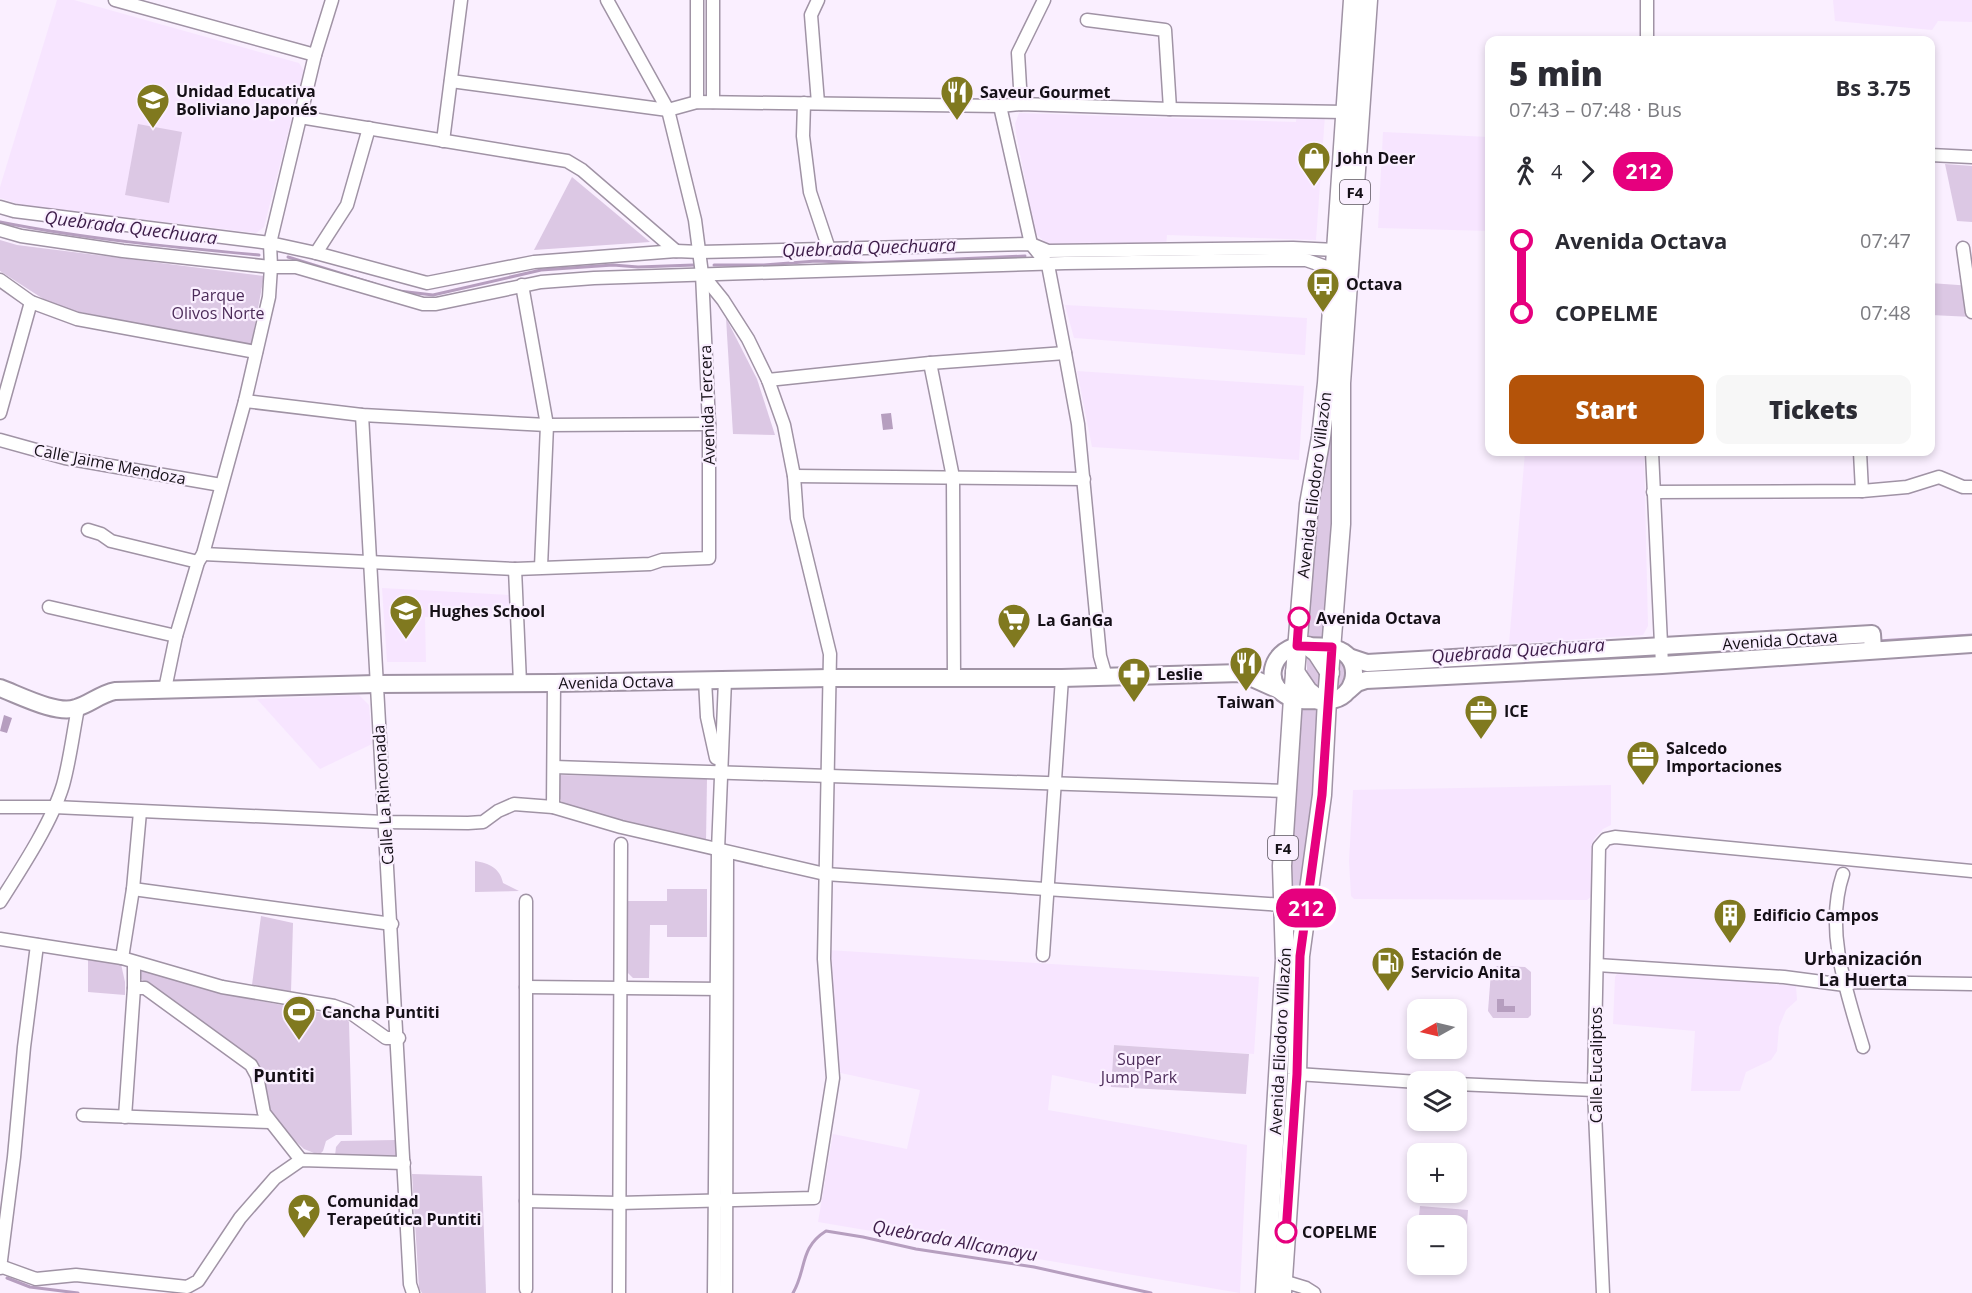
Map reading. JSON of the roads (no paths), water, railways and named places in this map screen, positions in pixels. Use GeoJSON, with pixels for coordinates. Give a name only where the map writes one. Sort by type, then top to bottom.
{"type":"FeatureCollection","features":[{"type":"Feature","properties":{"kind":"highway","name":"Avenida Eliodoro Villazón"},"geometry":{"type":"LineString","coordinates":[[1265,1293],[1285,960],[1282,866],[1287,790],[1286,694],[1295,672],[1309,504],[1321,437],[1327,383],[1353,0]]}},
{"type":"Feature","properties":{"kind":"highway","name":"Avenida Eliodoro Villazón"},"geometry":{"type":"LineString","coordinates":[[1282,1287],[1297,1074],[1300,956],[1322,795],[1323,700],[1330,673],[1341,524],[1341,384],[1368,0]]}},
{"type":"Feature","properties":{"kind":"highway"},"geometry":{"type":"LineString","coordinates":[[1296,648],[1317,653],[1330,673]]}},
{"type":"Feature","properties":{"kind":"highway"},"geometry":{"type":"LineString","coordinates":[[1295,672],[1308,691],[1323,700]]}},
{"type":"Feature","properties":{"kind":"main road","name":"Avenida Octava"},"geometry":{"type":"LineString","coordinates":[[1241,673],[1286,694],[1323,700],[1338,699],[1357,683],[1366,680],[1662,665],[1872,642]]}},
{"type":"Feature","properties":{"kind":"main road","name":"Avenida Octava"},"geometry":{"type":"LineString","coordinates":[[1348,657],[1367,663],[1661,647],[1872,642],[1972,644]]}},
{"type":"Feature","properties":{"kind":"main road"},"geometry":{"type":"LineString","coordinates":[[1286,694],[1272,674],[1277,658],[1296,648],[1332,647],[1348,657],[1354,672],[1354,681],[1349,690]]}},
{"type":"Feature","properties":{"kind":"main road","name":"Avenida Octava"},"geometry":{"type":"LineString","coordinates":[[78,708],[104,693],[165,689],[830,678],[1062,678],[1241,673],[1296,648]]}},
{"type":"Feature","properties":{"kind":"main road"},"geometry":{"type":"LineString","coordinates":[[0,688],[54,708],[67,711],[78,708]]}},
{"type":"Feature","properties":{"kind":"street"},"geometry":{"type":"LineString","coordinates":[[115,0],[157,5],[315,55]]}},
{"type":"Feature","properties":{"kind":"street"},"geometry":{"type":"LineString","coordinates":[[165,689],[176,636],[201,558],[245,401],[269,297],[270,243],[315,55],[332,0]]}},
{"type":"Feature","properties":{"kind":"street"},"geometry":{"type":"LineString","coordinates":[[443,141],[461,0]]}},
{"type":"Feature","properties":{"kind":"street","name":"Avenida Tercera"},"geometry":{"type":"LineString","coordinates":[[541,567],[650,564],[662,560],[709,558],[709,424],[702,274],[695,220],[668,110],[607,0]]}},
{"type":"Feature","properties":{"kind":"street"},"geometry":{"type":"LineString","coordinates":[[697,0],[697,102]]}},
{"type":"Feature","properties":{"kind":"street"},"geometry":{"type":"LineString","coordinates":[[713,0],[713,102]]}},
{"type":"Feature","properties":{"kind":"street"},"geometry":{"type":"LineString","coordinates":[[818,0],[811,15],[818,104]]}},
{"type":"Feature","properties":{"kind":"street"},"geometry":{"type":"LineString","coordinates":[[1021,104],[1018,53],[1044,0]]}},
{"type":"Feature","properties":{"kind":"street"},"geometry":{"type":"LineString","coordinates":[[1647,0],[1647,36]]}},
{"type":"Feature","properties":{"kind":"street"},"geometry":{"type":"LineString","coordinates":[[1087,20],[1165,30],[1170,109]]}},
{"type":"Feature","properties":{"kind":"street"},"geometry":{"type":"LineString","coordinates":[[451,81],[668,110],[697,102],[713,102],[1000,106],[1021,104],[1345,112]]}},
{"type":"Feature","properties":{"kind":"street"},"geometry":{"type":"LineString","coordinates":[[804,103],[803,136],[810,192],[829,249]]}},
{"type":"Feature","properties":{"kind":"street"},"geometry":{"type":"LineString","coordinates":[[1000,106],[1031,244],[1048,265],[1065,353],[1078,424],[1100,656],[1106,677]]}},
{"type":"Feature","properties":{"kind":"street"},"geometry":{"type":"LineString","coordinates":[[300,117],[567,160],[582,170],[676,251]]}},
{"type":"Feature","properties":{"kind":"street"},"geometry":{"type":"LineString","coordinates":[[316,253],[347,206],[369,128]]}},
{"type":"Feature","properties":{"kind":"street"},"geometry":{"type":"LineString","coordinates":[[1935,155],[1972,157]]}},
{"type":"Feature","properties":{"kind":"street"},"geometry":{"type":"LineString","coordinates":[[0,207],[14,211],[270,243],[427,283],[534,262],[676,251],[1031,244],[1048,251],[1293,248],[1336,250]]}},
{"type":"Feature","properties":{"kind":"street"},"geometry":{"type":"LineString","coordinates":[[0,231],[123,251],[271,267],[296,267],[423,304],[436,304],[522,285],[594,278],[1087,263],[1306,260],[1335,270]]}},
{"type":"Feature","properties":{"kind":"street"},"geometry":{"type":"LineString","coordinates":[[1963,248],[1972,312]]}},
{"type":"Feature","properties":{"kind":"street"},"geometry":{"type":"LineString","coordinates":[[526,1201],[619,1203],[814,1198],[833,1078],[824,959],[830,654],[796,518],[794,476],[784,424],[768,380],[748,339],[723,300],[702,274]]}},
{"type":"Feature","properties":{"kind":"street"},"geometry":{"type":"LineString","coordinates":[[0,280],[31,302],[77,319],[256,352]]}},
{"type":"Feature","properties":{"kind":"street"},"geometry":{"type":"LineString","coordinates":[[88,530],[101,534],[111,541],[201,558],[371,562],[515,569],[541,567],[547,425],[522,285]]}},
{"type":"Feature","properties":{"kind":"street"},"geometry":{"type":"LineString","coordinates":[[0,412],[31,302]]}},
{"type":"Feature","properties":{"kind":"street"},"geometry":{"type":"LineString","coordinates":[[768,380],[930,363],[1065,353]]}},
{"type":"Feature","properties":{"kind":"street"},"geometry":{"type":"LineString","coordinates":[[930,363],[953,477],[954,679]]}},
{"type":"Feature","properties":{"kind":"street"},"geometry":{"type":"LineString","coordinates":[[245,401],[362,415],[547,425],[709,424]]}},
{"type":"Feature","properties":{"kind":"street","name":"Calle La Rinconada"},"geometry":{"type":"LineString","coordinates":[[362,415],[384,822],[399,1038],[410,1284],[413,1293]]}},
{"type":"Feature","properties":{"kind":"street","name":"Calle Jaime Mendoza"},"geometry":{"type":"LineString","coordinates":[[0,440],[65,458],[221,485]]}},
{"type":"Feature","properties":{"kind":"street"},"geometry":{"type":"LineString","coordinates":[[1652,456],[1662,665]]}},
{"type":"Feature","properties":{"kind":"street"},"geometry":{"type":"LineString","coordinates":[[1860,456],[1862,491]]}},
{"type":"Feature","properties":{"kind":"street"},"geometry":{"type":"LineString","coordinates":[[794,476],[1084,479]]}},
{"type":"Feature","properties":{"kind":"street"},"geometry":{"type":"LineString","coordinates":[[1653,492],[1862,491],[1907,487],[1939,477],[1963,487],[1972,487]]}},
{"type":"Feature","properties":{"kind":"street"},"geometry":{"type":"LineString","coordinates":[[515,569],[520,683]]}},
{"type":"Feature","properties":{"kind":"street"},"geometry":{"type":"LineString","coordinates":[[49,607],[176,636]]}},
{"type":"Feature","properties":{"kind":"street"},"geometry":{"type":"LineString","coordinates":[[1043,956],[1062,678]]}},
{"type":"Feature","properties":{"kind":"street"},"geometry":{"type":"LineString","coordinates":[[705,680],[707,717],[720,773]]}},
{"type":"Feature","properties":{"kind":"street"},"geometry":{"type":"LineString","coordinates":[[714,1293],[720,1201],[722,851],[720,773],[725,680]]}},
{"type":"Feature","properties":{"kind":"street"},"geometry":{"type":"LineString","coordinates":[[554,683],[554,807]]}},
{"type":"Feature","properties":{"kind":"street"},"geometry":{"type":"LineString","coordinates":[[0,902],[22,868],[63,785],[78,708]]}},
{"type":"Feature","properties":{"kind":"street"},"geometry":{"type":"LineString","coordinates":[[554,767],[1287,790]]}},
{"type":"Feature","properties":{"kind":"street"},"geometry":{"type":"LineString","coordinates":[[0,807],[54,807],[384,822],[483,822],[498,811],[514,804],[554,807],[621,827],[825,874],[1283,905]]}},
{"type":"Feature","properties":{"kind":"street"},"geometry":{"type":"LineString","coordinates":[[124,1117],[134,988],[128,960],[140,812]]}},
{"type":"Feature","properties":{"kind":"street","name":"Calle Eucaliptos"},"geometry":{"type":"LineString","coordinates":[[1603,1293],[1594,1090],[1599,847],[1606,839],[1614,837],[1972,871]]}},
{"type":"Feature","properties":{"kind":"street"},"geometry":{"type":"LineString","coordinates":[[619,1293],[621,844]]}},
{"type":"Feature","properties":{"kind":"street"},"geometry":{"type":"LineString","coordinates":[[1843,874],[1837,891],[1835,920],[1845,985],[1863,1047]]}},
{"type":"Feature","properties":{"kind":"street"},"geometry":{"type":"LineString","coordinates":[[133,889],[392,924]]}},
{"type":"Feature","properties":{"kind":"street"},"geometry":{"type":"LineString","coordinates":[[526,901],[526,1289]]}},
{"type":"Feature","properties":{"kind":"street"},"geometry":{"type":"LineString","coordinates":[[0,939],[128,960],[222,987],[334,1006],[348,1011],[386,1038],[399,1038]]}},
{"type":"Feature","properties":{"kind":"street"},"geometry":{"type":"LineString","coordinates":[[37,945],[0,1267],[36,1279],[76,1275],[187,1287],[198,1281],[240,1218],[275,1178],[300,1160],[404,1163]]}},
{"type":"Feature","properties":{"kind":"street"},"geometry":{"type":"LineString","coordinates":[[1597,965],[1784,977],[1845,985],[1854,982],[1972,984]]}},
{"type":"Feature","properties":{"kind":"street"},"geometry":{"type":"LineString","coordinates":[[526,987],[722,989]]}},
{"type":"Feature","properties":{"kind":"street"},"geometry":{"type":"LineString","coordinates":[[134,988],[145,988],[250,1065],[257,1076],[264,1113],[300,1160]]}},
{"type":"Feature","properties":{"kind":"street"},"geometry":{"type":"LineString","coordinates":[[1297,1074],[1407,1081]]}},
{"type":"Feature","properties":{"kind":"street"},"geometry":{"type":"LineString","coordinates":[[1467,1084],[1594,1090]]}},
{"type":"Feature","properties":{"kind":"street"},"geometry":{"type":"LineString","coordinates":[[83,1115],[270,1122]]}},
{"type":"Feature","properties":{"kind":"street"},"geometry":{"type":"LineString","coordinates":[[720,1201],[726,1293]]}},
{"type":"Feature","properties":{"kind":"street"},"geometry":{"type":"LineString","coordinates":[[1282,1287],[1306,1288],[1314,1293]]}},
{"type":"Feature","properties":{"kind":"waterway","name":"Quebrada Quechuara"},"geometry":{"type":"LineString","coordinates":[[0,222],[96,238],[259,255]]}},
{"type":"Feature","properties":{"kind":"waterway","name":"Quebrada Quechuara"},"geometry":{"type":"LineString","coordinates":[[714,265],[764,265],[816,261],[868,263],[1025,256]]}},
{"type":"Feature","properties":{"kind":"waterway","name":"Quebrada Quechuara"},"geometry":{"type":"LineString","coordinates":[[288,257],[375,284]]}},
{"type":"Feature","properties":{"kind":"waterway","name":"Quebrada Quechuara"},"geometry":{"type":"LineString","coordinates":[[399,291],[433,295],[541,270],[613,265],[638,267],[694,265]]}},
{"type":"Feature","properties":{"kind":"waterway","name":"Quebrada Quechuara"},"geometry":{"type":"LineString","coordinates":[[1878,641],[1972,635]]}},
{"type":"Feature","properties":{"kind":"waterway","name":"Quebrada Quechuara"},"geometry":{"type":"LineString","coordinates":[[1668,654],[1700,652]]}},
{"type":"Feature","properties":{"kind":"waterway","name":"Quebrada Quechuara"},"geometry":{"type":"LineString","coordinates":[[1492,665],[1652,655]]}},
{"type":"Feature","properties":{"kind":"waterway","name":"Quebrada Allcamayu"},"geometry":{"type":"LineString","coordinates":[[793,1293],[811,1244],[826,1231],[916,1249],[1034,1267],[1151,1293]]}},
{"type":"Feature","properties":{"kind":"waterway","name":"Quebrada Allcamayu"},"geometry":{"type":"LineString","coordinates":[[7,1278],[30,1287],[78,1293]]}},
{"type":"Feature","properties":{"kind":"place","name":"Saveur Gourmet"},"geometry":{"type":"Point","coordinates":[957,121]}},
{"type":"Feature","properties":{"kind":"place","name":"Unidad Educativa Boliviano Japonés"},"geometry":{"type":"Point","coordinates":[153,129]}},
{"type":"Feature","properties":{"kind":"place","name":"John Deer"},"geometry":{"type":"Point","coordinates":[1314,187]}},
{"type":"Feature","properties":{"kind":"place","name":"Octava"},"geometry":{"type":"Point","coordinates":[1323,313]}},
{"type":"Feature","properties":{"kind":"place","name":"Avenida Octava"},"geometry":{"type":"Point","coordinates":[1299,618]}},
{"type":"Feature","properties":{"kind":"place","name":"Hughes School"},"geometry":{"type":"Point","coordinates":[406,640]}},
{"type":"Feature","properties":{"kind":"place","name":"La GanGa"},"geometry":{"type":"Point","coordinates":[1014,649]}},
{"type":"Feature","properties":{"kind":"place","name":"Taiwan"},"geometry":{"type":"Point","coordinates":[1246,692]}},
{"type":"Feature","properties":{"kind":"place","name":"Leslie"},"geometry":{"type":"Point","coordinates":[1134,703]}},
{"type":"Feature","properties":{"kind":"place","name":"ICE"},"geometry":{"type":"Point","coordinates":[1481,740]}},
{"type":"Feature","properties":{"kind":"place","name":"Salcedo Importaciones"},"geometry":{"type":"Point","coordinates":[1643,786]}},
{"type":"Feature","properties":{"kind":"place","name":"Edificio Campos"},"geometry":{"type":"Point","coordinates":[1730,944]}},
{"type":"Feature","properties":{"kind":"place","name":"Estación de Servicio Anita"},"geometry":{"type":"Point","coordinates":[1388,992]}},
{"type":"Feature","properties":{"kind":"place","name":"Cancha Puntiti"},"geometry":{"type":"Point","coordinates":[299,1041]}},
{"type":"Feature","properties":{"kind":"place","name":"COPELME"},"geometry":{"type":"Point","coordinates":[1286,1232]}},
{"type":"Feature","properties":{"kind":"place","name":"Comunidad Terapeútica Puntiti"},"geometry":{"type":"Point","coordinates":[304,1239]}},
{"type":"Feature","properties":{"kind":"district","name":"Urbanización La Huerta"},"geometry":{"type":"Point","coordinates":[1863,968]}},
{"type":"Feature","properties":{"kind":"district","name":"Puntiti"},"geometry":{"type":"Point","coordinates":[284,1075]}},
{"type":"Feature","properties":{"kind":"park label","name":"Parque Olivos Norte"},"geometry":{"type":"Point","coordinates":[218,304]}},
{"type":"Feature","properties":{"kind":"park label","name":"Super Jump Park"},"geometry":{"type":"Point","coordinates":[1139,1068]}}]}
